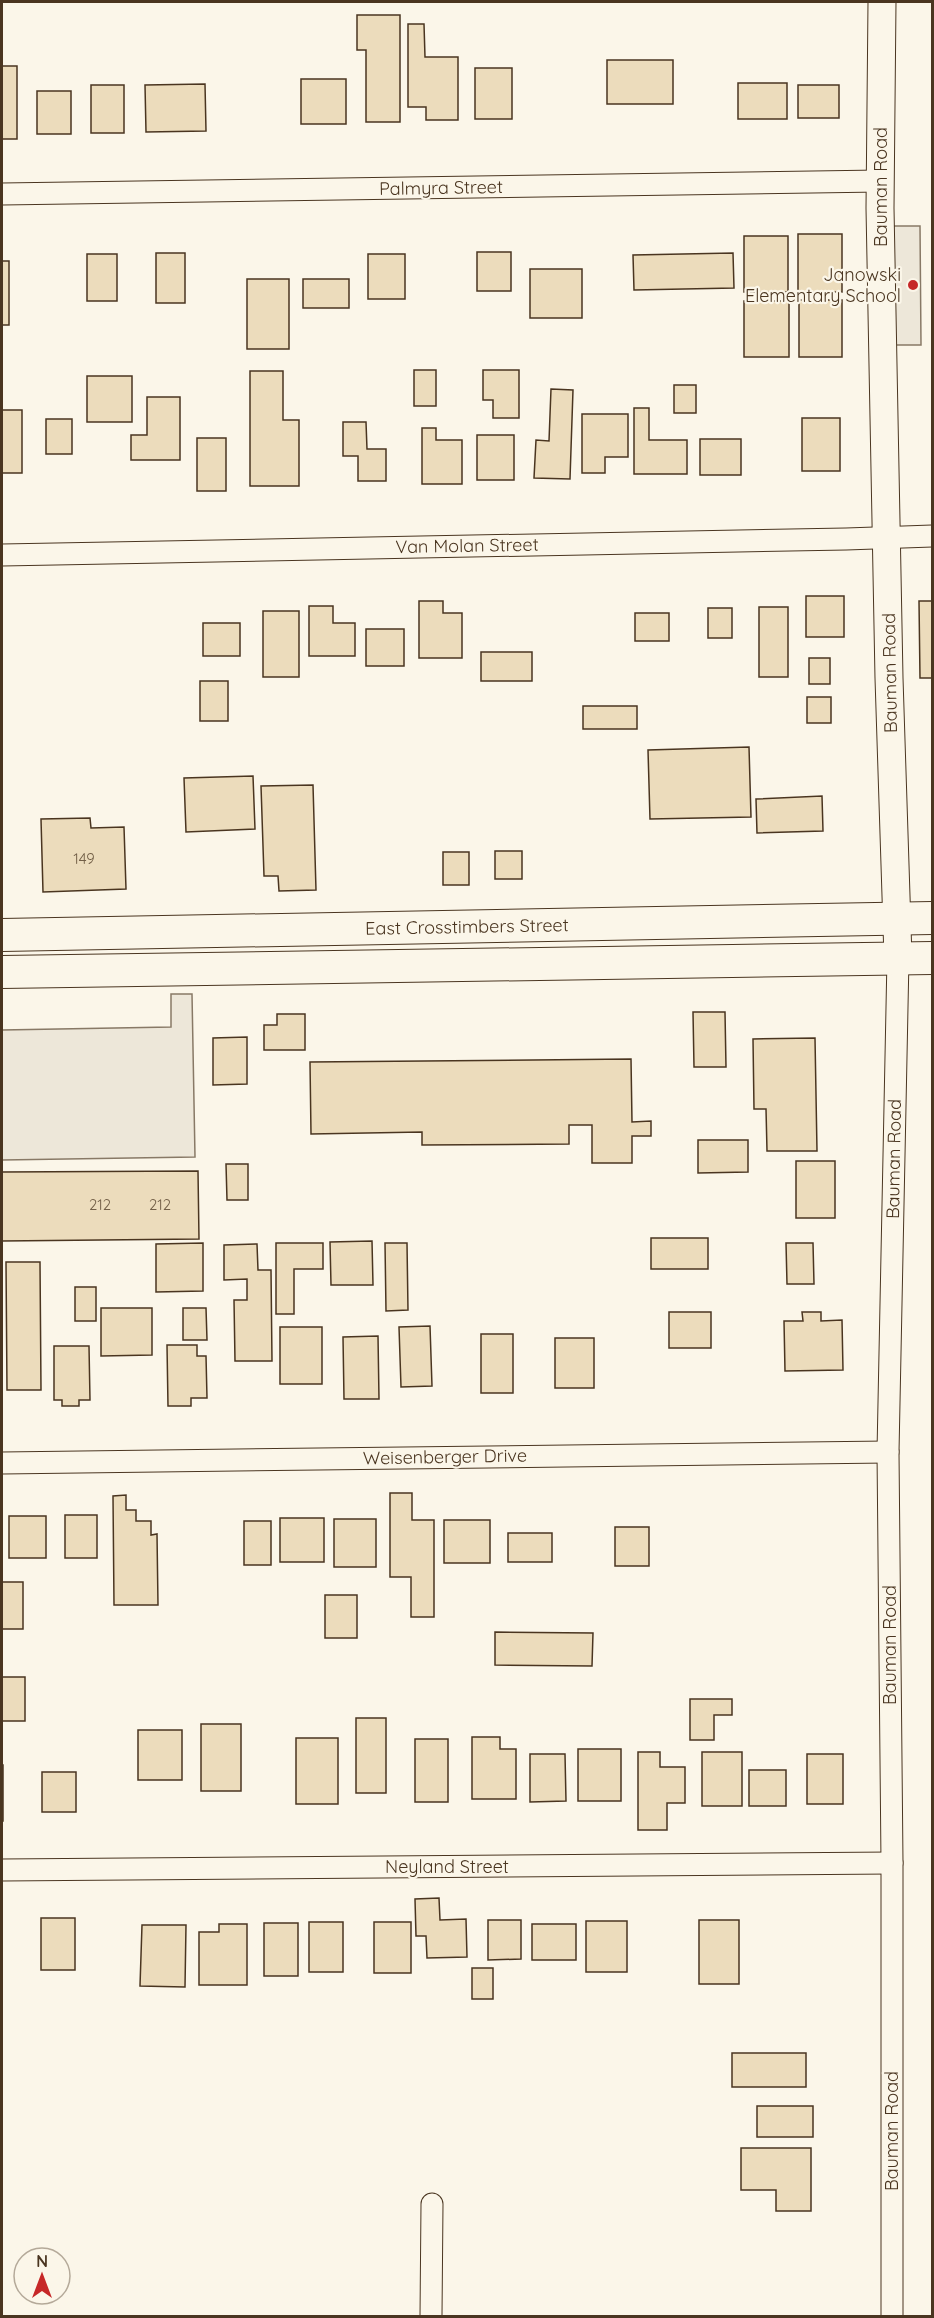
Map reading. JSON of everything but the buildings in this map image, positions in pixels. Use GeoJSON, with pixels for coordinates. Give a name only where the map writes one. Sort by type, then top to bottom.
{"type":"FeatureCollection","features":[{"type":"Feature","properties":{"kind":"main road","name":"East Crosstimbers Street"},"geometry":{"type":"LineString","coordinates":[[2,935],[933,918]]}},
{"type":"Feature","properties":{"kind":"main road"},"geometry":{"type":"LineString","coordinates":[[561,926],[562,963]]}},
{"type":"Feature","properties":{"kind":"main road"},"geometry":{"type":"LineString","coordinates":[[252,966],[254,931]]}},
{"type":"Feature","properties":{"kind":"main road","name":"East Crosstimbers Street"},"geometry":{"type":"LineString","coordinates":[[2,972],[252,966],[933,958]]}},
{"type":"Feature","properties":{"kind":"street","name":"Bauman Road"},"geometry":{"type":"LineString","coordinates":[[882,2],[880,182],[898,958],[888,1452],[892,1863],[892,2316]]}},
{"type":"Feature","properties":{"kind":"street","name":"Palmyra Street"},"geometry":{"type":"LineString","coordinates":[[2,194],[880,182]]}},
{"type":"Feature","properties":{"kind":"street","name":"Van Molan Street"},"geometry":{"type":"LineString","coordinates":[[2,555],[834,540],[887,536],[933,536]]}},
{"type":"Feature","properties":{"kind":"street","name":"Weisenberger Drive"},"geometry":{"type":"LineString","coordinates":[[2,1463],[888,1452]]}},
{"type":"Feature","properties":{"kind":"street","name":"Neyland Street"},"geometry":{"type":"LineString","coordinates":[[2,1870],[892,1863]]}},
{"type":"Feature","properties":{"kind":"street"},"geometry":{"type":"LineString","coordinates":[[431,2316],[432,2204]]}},
{"type":"Feature","properties":{"kind":"shaded area"},"geometry":{"type":"Polygon","coordinates":[[[881,226],[920,226],[921,345],[883,345],[881,226]]]}},
{"type":"Feature","properties":{"kind":"shaded area"},"geometry":{"type":"Polygon","coordinates":[[[171,994],[192,994],[195,1157],[2,1160],[2,1030],[171,1027],[171,994]]]}},
{"type":"Feature","properties":{"kind":"place","name":"Janowski Elementary School"},"geometry":{"type":"Point","coordinates":[913,285]}}]}
